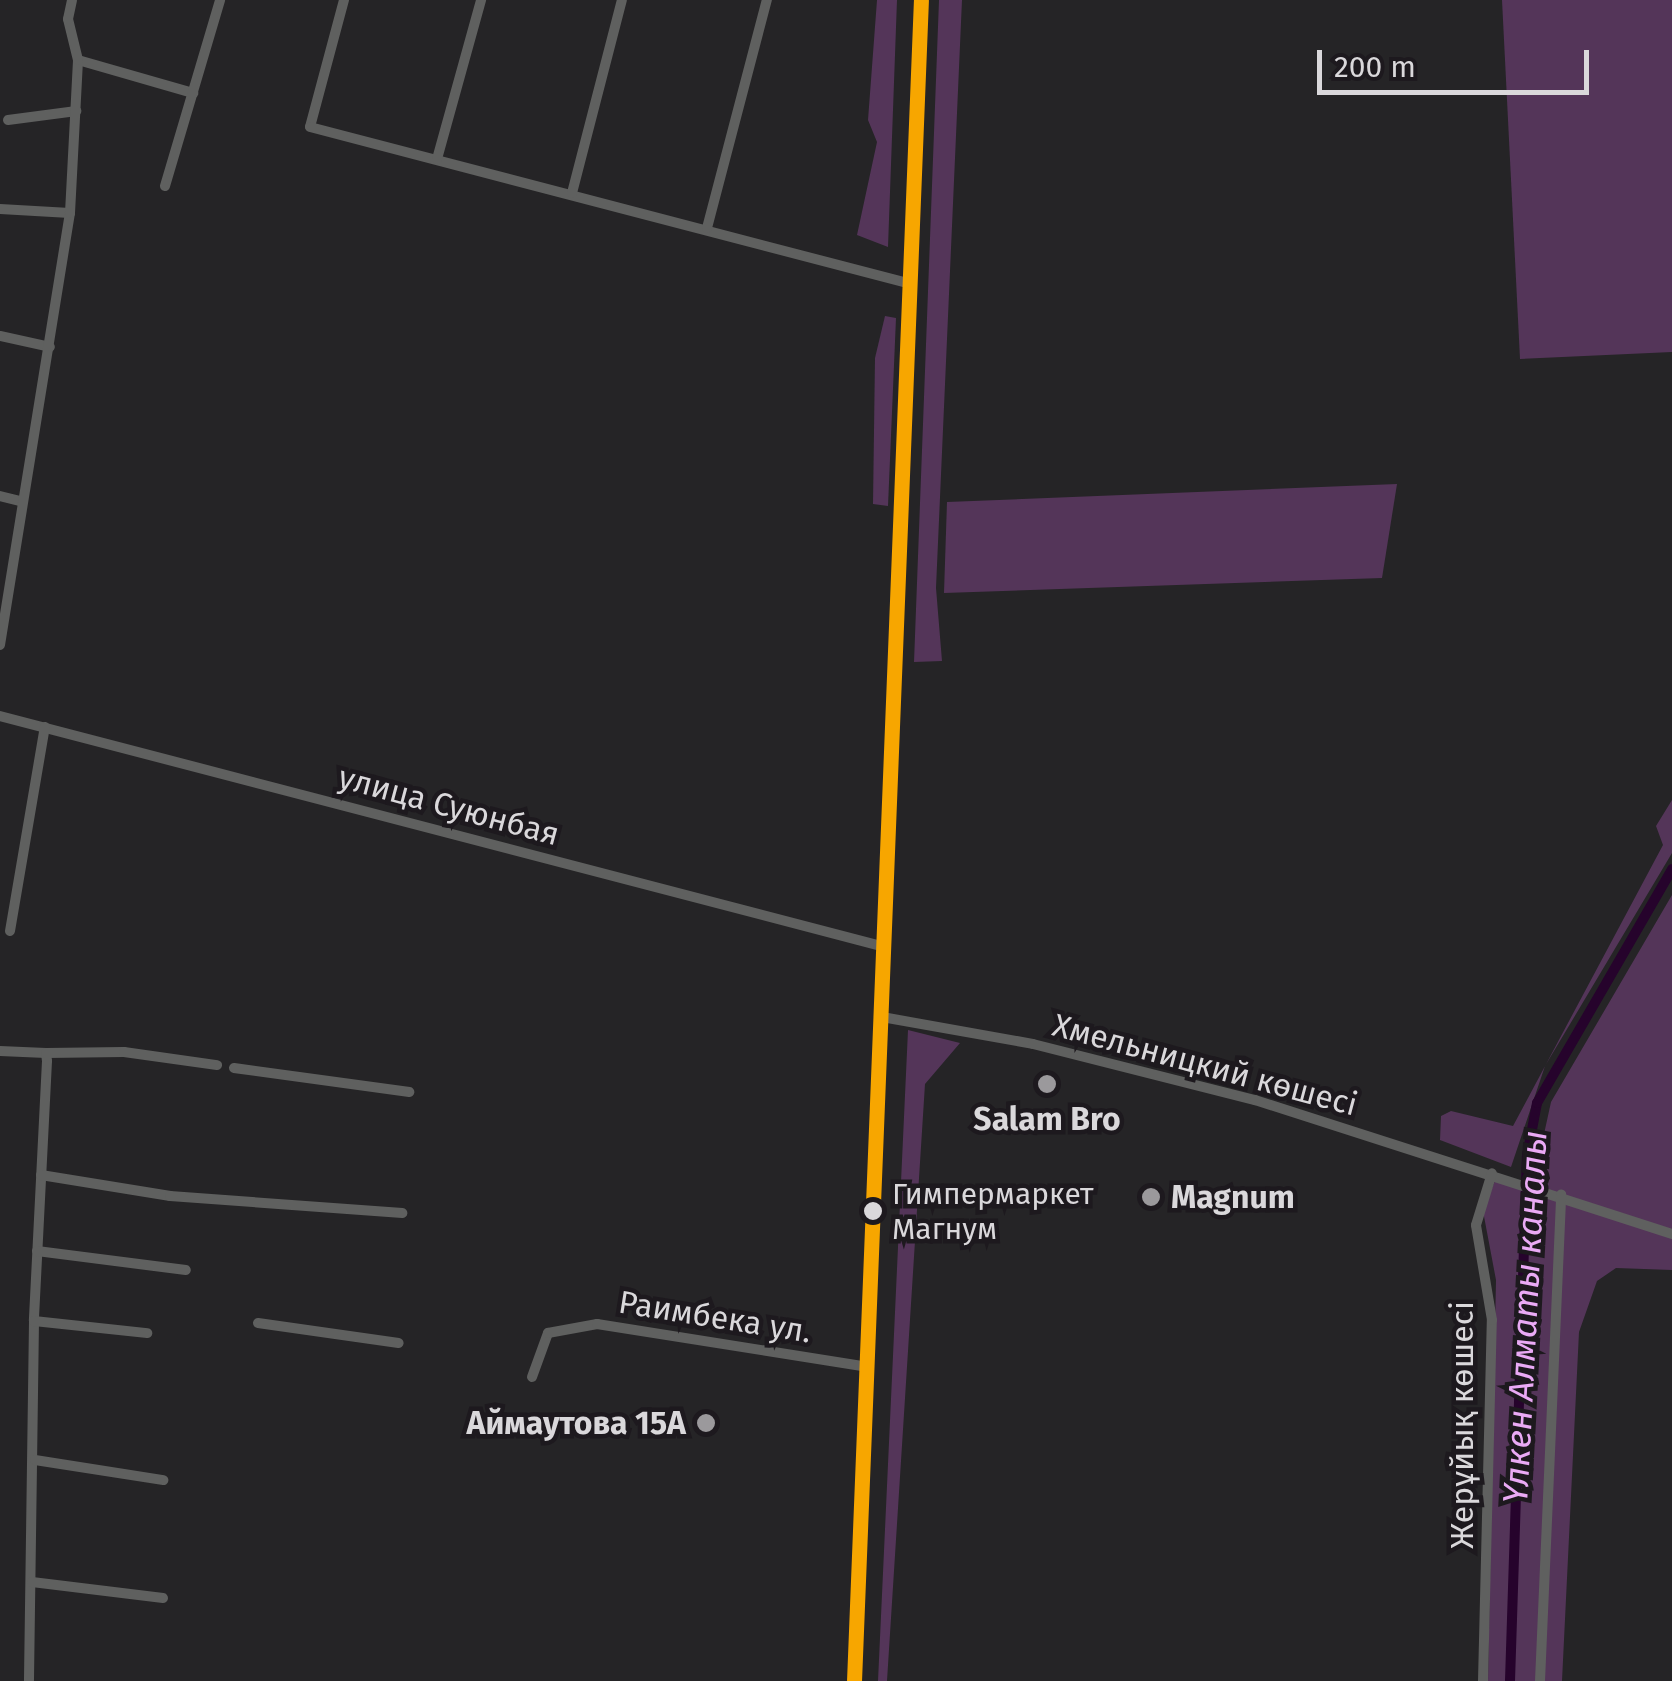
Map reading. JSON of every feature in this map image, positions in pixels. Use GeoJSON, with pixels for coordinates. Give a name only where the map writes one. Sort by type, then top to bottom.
{"type":"FeatureCollection","features":[{"type":"Feature","properties":{"kind":"main road"},"geometry":{"type":"LineString","coordinates":[[854,1681],[921,0]]}},
{"type":"Feature","properties":{"kind":"street"},"geometry":{"type":"LineString","coordinates":[[0,645],[20,501],[50,347],[70,213],[78,60],[68,19],[72,0]]}},
{"type":"Feature","properties":{"kind":"street"},"geometry":{"type":"LineString","coordinates":[[165,186],[220,0]]}},
{"type":"Feature","properties":{"kind":"street"},"geometry":{"type":"LineString","coordinates":[[344,0],[310,127],[912,284]]}},
{"type":"Feature","properties":{"kind":"street"},"geometry":{"type":"LineString","coordinates":[[437,159],[480,0]]}},
{"type":"Feature","properties":{"kind":"street"},"geometry":{"type":"LineString","coordinates":[[572,194],[622,0]]}},
{"type":"Feature","properties":{"kind":"street"},"geometry":{"type":"LineString","coordinates":[[707,228],[767,0]]}},
{"type":"Feature","properties":{"kind":"street"},"geometry":{"type":"LineString","coordinates":[[78,60],[192,92]]}},
{"type":"Feature","properties":{"kind":"street"},"geometry":{"type":"LineString","coordinates":[[8,120],[76,111]]}},
{"type":"Feature","properties":{"kind":"street"},"geometry":{"type":"LineString","coordinates":[[0,209],[70,213]]}},
{"type":"Feature","properties":{"kind":"street"},"geometry":{"type":"LineString","coordinates":[[0,336],[50,347]]}},
{"type":"Feature","properties":{"kind":"street"},"geometry":{"type":"LineString","coordinates":[[0,496],[20,501]]}},
{"type":"Feature","properties":{"kind":"street","name":"улица Суюнбая"},"geometry":{"type":"LineString","coordinates":[[0,716],[885,946]]}},
{"type":"Feature","properties":{"kind":"street"},"geometry":{"type":"LineString","coordinates":[[10,931],[45,727]]}},
{"type":"Feature","properties":{"kind":"street","name":"Хмельницкий көшесі"},"geometry":{"type":"LineString","coordinates":[[882,1017],[949,1026],[1256,1100],[1561,1194]]}},
{"type":"Feature","properties":{"kind":"street"},"geometry":{"type":"LineString","coordinates":[[0,1050],[124,1052],[218,1065]]}},
{"type":"Feature","properties":{"kind":"street"},"geometry":{"type":"LineString","coordinates":[[29,1681],[34,1321],[46,1053]]}},
{"type":"Feature","properties":{"kind":"street"},"geometry":{"type":"LineString","coordinates":[[234,1068],[409,1092]]}},
{"type":"Feature","properties":{"kind":"street","name":"Жерұйық көшесі"},"geometry":{"type":"LineString","coordinates":[[1482,1681],[1492,1320],[1476,1225],[1492,1173]]}},
{"type":"Feature","properties":{"kind":"street"},"geometry":{"type":"LineString","coordinates":[[41,1175],[170,1196],[402,1212]]}},
{"type":"Feature","properties":{"kind":"street"},"geometry":{"type":"LineString","coordinates":[[1540,1681],[1561,1194],[1672,1234]]}},
{"type":"Feature","properties":{"kind":"street"},"geometry":{"type":"LineString","coordinates":[[38,1251],[186,1270]]}},
{"type":"Feature","properties":{"kind":"street"},"geometry":{"type":"LineString","coordinates":[[34,1321],[147,1333]]}},
{"type":"Feature","properties":{"kind":"street"},"geometry":{"type":"LineString","coordinates":[[258,1324],[399,1343]]}},
{"type":"Feature","properties":{"kind":"street","name":"Раимбека ул."},"geometry":{"type":"LineString","coordinates":[[532,1377],[543,1338],[554,1330],[598,1324],[867,1368]]}},
{"type":"Feature","properties":{"kind":"street"},"geometry":{"type":"LineString","coordinates":[[35,1460],[163,1480]]}},
{"type":"Feature","properties":{"kind":"street"},"geometry":{"type":"LineString","coordinates":[[32,1582],[162,1598]]}},
{"type":"Feature","properties":{"kind":"shaded area"},"geometry":{"type":"Polygon","coordinates":[[[877,0],[897,0],[888,247],[857,235],[877,142],[868,120],[877,0]]]}},
{"type":"Feature","properties":{"kind":"shaded area"},"geometry":{"type":"Polygon","coordinates":[[[939,0],[962,0],[936,588],[942,661],[914,662],[939,0]]]}},
{"type":"Feature","properties":{"kind":"shaded area"},"geometry":{"type":"Polygon","coordinates":[[[1502,0],[1672,0],[1672,352],[1520,359],[1502,0]]]}},
{"type":"Feature","properties":{"kind":"shaded area"},"geometry":{"type":"Polygon","coordinates":[[[885,316],[896,318],[888,506],[873,504],[875,358],[885,316]]]}},
{"type":"Feature","properties":{"kind":"shaded area"},"geometry":{"type":"Polygon","coordinates":[[[1397,484],[1382,578],[944,593],[947,502],[1397,484]]]}},
{"type":"Feature","properties":{"kind":"shaded area"},"geometry":{"type":"Polygon","coordinates":[[[1672,800],[1672,853],[1545,1066],[1663,845],[1656,826],[1672,800]]]}},
{"type":"Feature","properties":{"kind":"shaded area"},"geometry":{"type":"Polygon","coordinates":[[[1672,895],[1672,1270],[1616,1268],[1597,1281],[1579,1332],[1562,1681],[1488,1681],[1496,1280],[1483,1211],[1496,1178],[1532,1189],[1551,1102],[1672,895]]]}},
{"type":"Feature","properties":{"kind":"shaded area"},"geometry":{"type":"Polygon","coordinates":[[[908,1030],[960,1043],[925,1084],[887,1681],[878,1681],[908,1030]]]}},
{"type":"Feature","properties":{"kind":"shaded area"},"geometry":{"type":"Polygon","coordinates":[[[1545,1066],[1511,1167],[1440,1140],[1441,1116],[1451,1111],[1513,1126],[1545,1066]]]}},
{"type":"Feature","properties":{"kind":"waterway","name":"Үлкен Алматы каналы"},"geometry":{"type":"LineString","coordinates":[[1510,1681],[1527,1156],[1537,1103],[1672,869]]}},
{"type":"Feature","properties":{"kind":"transit line"},"geometry":{"type":"LineString","coordinates":[[854,1681],[921,0]]}},
{"type":"Feature","properties":{"kind":"place","name":"Salam Bro"},"geometry":{"type":"Point","coordinates":[1047,1084]}},
{"type":"Feature","properties":{"kind":"place","name":"Magnum"},"geometry":{"type":"Point","coordinates":[1151,1197]}},
{"type":"Feature","properties":{"kind":"place","name":"Гимпермаркет Магнум"},"geometry":{"type":"Point","coordinates":[873,1211]}},
{"type":"Feature","properties":{"kind":"place","name":"Аймаутова 15А"},"geometry":{"type":"Point","coordinates":[706,1423]}}]}
